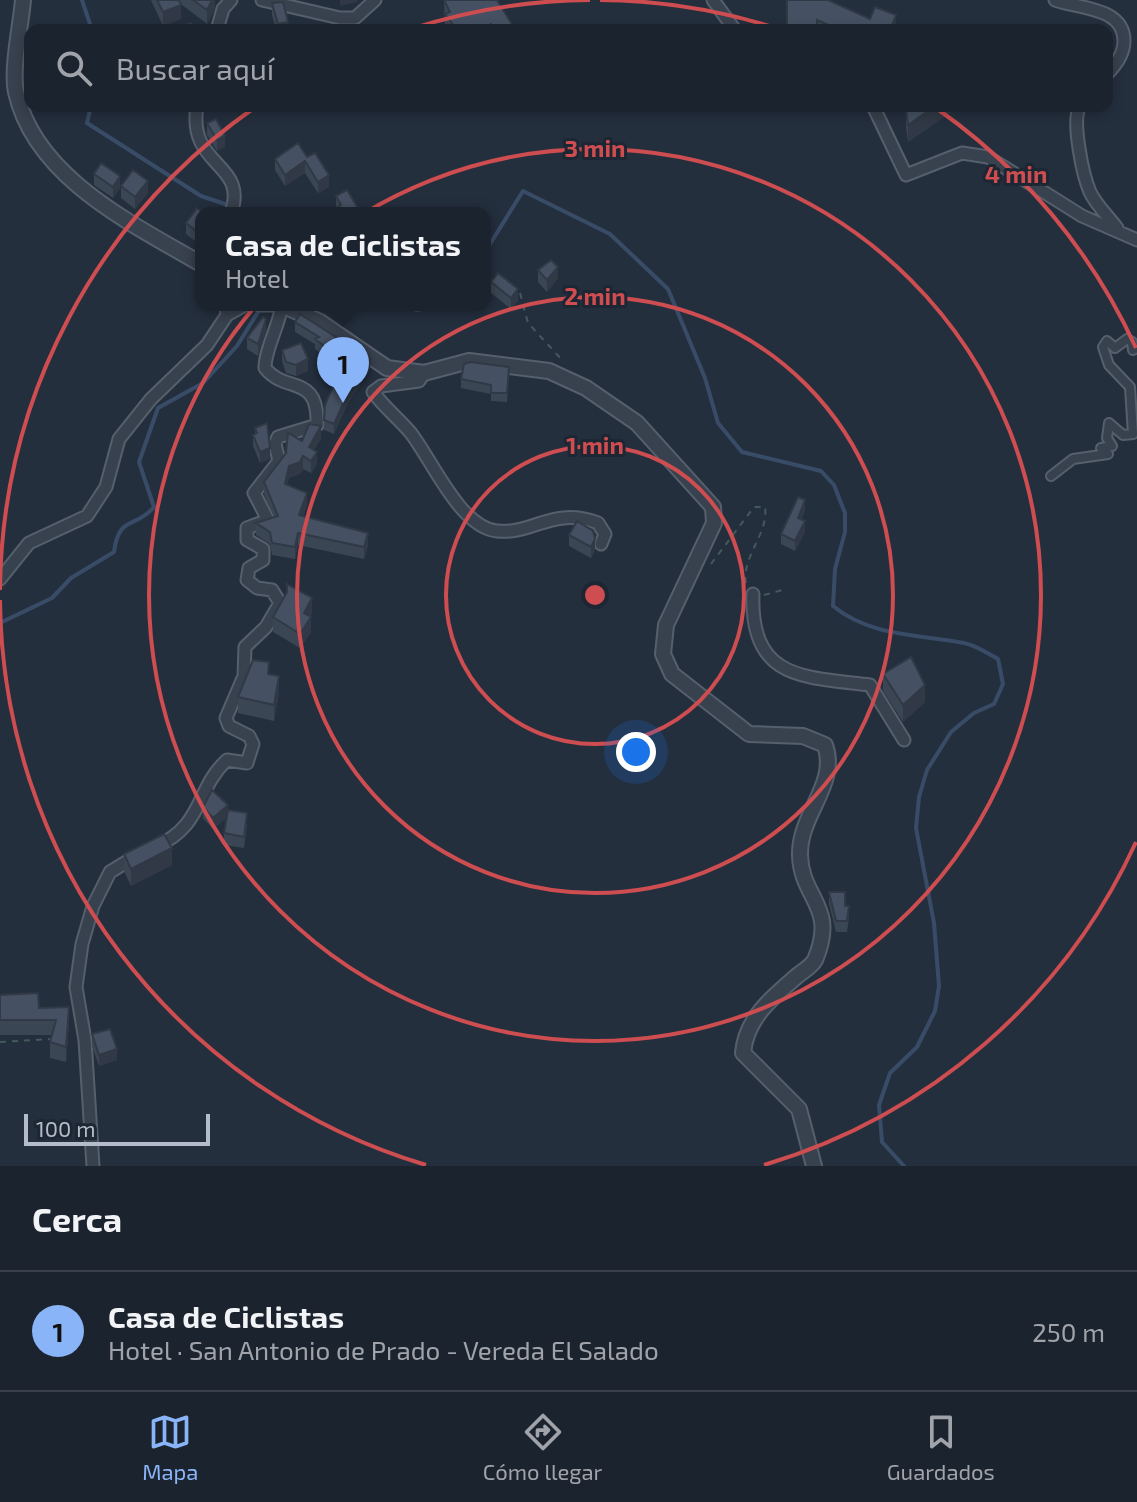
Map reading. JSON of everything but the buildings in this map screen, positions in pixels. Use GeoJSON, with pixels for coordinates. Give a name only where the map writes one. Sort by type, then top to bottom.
{"type":"FeatureCollection","features":[{"type":"Feature","properties":{"kind":"street"},"geometry":{"type":"LineString","coordinates":[[23,0],[15,90],[31,132],[62,171],[84,190],[148,235],[195,261]]}},
{"type":"Feature","properties":{"kind":"street"},"geometry":{"type":"LineString","coordinates":[[219,24],[223,9],[231,0]]}},
{"type":"Feature","properties":{"kind":"street"},"geometry":{"type":"LineString","coordinates":[[262,0],[340,18],[355,18],[375,0]]}},
{"type":"Feature","properties":{"kind":"street"},"geometry":{"type":"LineString","coordinates":[[713,0],[723,9],[732,24]]}},
{"type":"Feature","properties":{"kind":"street"},"geometry":{"type":"LineString","coordinates":[[1055,0],[1107,13],[1119,22],[1124,31],[1124,48],[1113,65]]}},
{"type":"Feature","properties":{"kind":"street"},"geometry":{"type":"LineString","coordinates":[[196,112],[193,128],[203,151],[223,169],[235,188],[237,198],[233,207]]}},
{"type":"Feature","properties":{"kind":"street"},"geometry":{"type":"LineString","coordinates":[[876,112],[906,175],[962,153],[988,157],[1082,216],[1117,228],[1137,240]]}},
{"type":"Feature","properties":{"kind":"street"},"geometry":{"type":"LineString","coordinates":[[1077,112],[1075,126],[1089,190],[1117,228]]}},
{"type":"Feature","properties":{"kind":"street"},"geometry":{"type":"LineString","coordinates":[[0,579],[29,543],[87,516],[106,487],[119,439],[151,399],[207,345],[226,311]]}},
{"type":"Feature","properties":{"kind":"street"},"geometry":{"type":"LineString","coordinates":[[93,1166],[85,1040],[76,987],[82,944],[93,906],[110,872],[124,861],[168,841],[191,822],[217,769],[227,760],[247,763],[253,744],[249,736],[229,726],[226,718],[244,676],[245,647],[266,627],[280,603],[272,590],[257,588],[245,575],[263,560],[263,549],[247,540],[245,533],[247,528],[268,520],[254,493],[279,461],[275,444],[278,437],[317,425],[313,397],[303,386],[272,374],[265,368],[265,358],[278,329],[281,311]]}},
{"type":"Feature","properties":{"kind":"street"},"geometry":{"type":"LineString","coordinates":[[295,311],[320,322],[387,368],[424,373],[469,361],[549,371],[571,381],[637,423],[713,507],[714,523],[666,625],[663,654],[672,674],[749,734],[803,736],[825,745],[831,761],[824,787],[809,812],[800,855],[807,880],[822,911],[823,932],[813,963],[764,1006],[745,1032],[743,1053],[799,1109],[814,1166]]}},
{"type":"Feature","properties":{"kind":"street"},"geometry":{"type":"LineString","coordinates":[[1051,476],[1073,459],[1108,454],[1101,448],[1112,446],[1107,438],[1109,423],[1123,435],[1133,434],[1130,387],[1109,365],[1103,347],[1109,340],[1109,345],[1115,348],[1127,339],[1132,342],[1133,350],[1137,348]]}},
{"type":"Feature","properties":{"kind":"street"},"geometry":{"type":"LineString","coordinates":[[424,373],[419,381],[381,386],[373,392],[411,433],[443,486],[481,527],[497,531],[573,516],[598,523],[605,534],[601,544]]}},
{"type":"Feature","properties":{"kind":"street"},"geometry":{"type":"LineString","coordinates":[[753,594],[762,650],[773,662],[780,668],[826,683],[870,685],[904,740]]}},
{"type":"Feature","properties":{"kind":"path"},"geometry":{"type":"LineString","coordinates":[[520,293],[528,323],[567,367],[571,381]]}},
{"type":"Feature","properties":{"kind":"path"},"geometry":{"type":"LineString","coordinates":[[707,571],[744,516],[754,507],[765,507],[764,521],[746,568],[747,588],[753,594],[771,594],[786,589]]}},
{"type":"Feature","properties":{"kind":"path"},"geometry":{"type":"LineString","coordinates":[[0,1042],[51,1039]]}},
{"type":"Feature","properties":{"kind":"waterway"},"geometry":{"type":"LineString","coordinates":[[82,0],[90,24]]}},
{"type":"Feature","properties":{"kind":"waterway"},"geometry":{"type":"LineString","coordinates":[[90,112],[87,123],[201,196],[234,207]]}},
{"type":"Feature","properties":{"kind":"waterway"},"geometry":{"type":"LineString","coordinates":[[491,242],[523,191],[610,234],[668,289],[705,378],[718,423],[742,452],[821,471],[834,485],[845,513],[845,532],[835,569],[833,606],[863,624],[896,633],[968,644],[998,659],[1003,684],[994,704],[974,713],[951,732],[927,770],[919,797],[916,828],[934,923],[939,986],[935,1011],[917,1047],[890,1073],[879,1105],[882,1142],[904,1166]]}},
{"type":"Feature","properties":{"kind":"waterway"},"geometry":{"type":"LineString","coordinates":[[0,623],[52,598],[71,578],[114,552],[116,540],[124,527],[154,507],[139,462],[158,408],[203,383],[237,346],[258,312]]}},
{"type":"Feature","properties":{"kind":"place","name":"Casa de Ciclistas"},"geometry":{"type":"Point","coordinates":[343,403]}}]}
